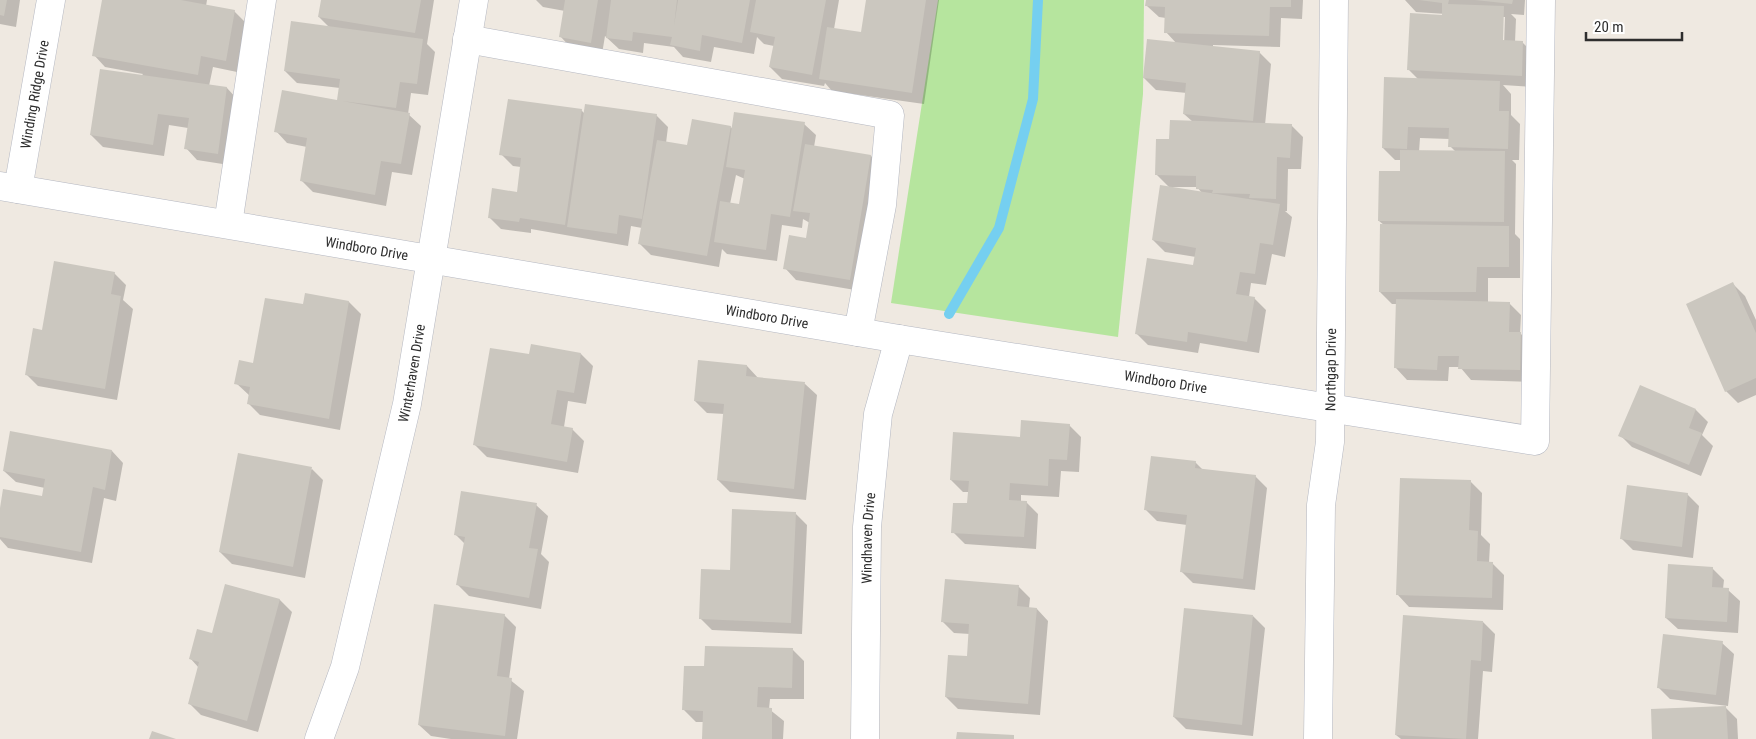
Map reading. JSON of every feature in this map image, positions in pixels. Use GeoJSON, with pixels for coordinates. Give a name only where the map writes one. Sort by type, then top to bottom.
{"type":"FeatureCollection","features":[{"type":"Feature","properties":{"kind":"street","name":"Winding Ridge Drive"},"geometry":{"type":"LineString","coordinates":[[9,187],[51,0]]}},
{"type":"Feature","properties":{"kind":"street"},"geometry":{"type":"LineString","coordinates":[[228,224],[262,0]]}},
{"type":"Feature","properties":{"kind":"street","name":"Winterhaven Drive"},"geometry":{"type":"LineString","coordinates":[[319,739],[345,667],[401,432],[432,259],[474,0]]}},
{"type":"Feature","properties":{"kind":"street","name":"Northgap Drive"},"geometry":{"type":"LineString","coordinates":[[1318,739],[1321,505],[1330,442],[1331,408],[1334,0]]}},
{"type":"Feature","properties":{"kind":"street","name":"Windboro Drive"},"geometry":{"type":"LineString","coordinates":[[9,187],[899,339],[1535,441],[1541,0]]}},
{"type":"Feature","properties":{"kind":"street"},"geometry":{"type":"LineString","coordinates":[[467,39],[890,115],[882,205],[858,332]]}},
{"type":"Feature","properties":{"kind":"street","name":"Windhaven Drive"},"geometry":{"type":"LineString","coordinates":[[865,739],[867,527],[878,414],[899,339]]}},
{"type":"Feature","properties":{"kind":"green space"},"geometry":{"type":"Polygon","coordinates":[[[938,0],[1144,0],[1143,94],[1118,337],[891,303],[938,0]]]}},
{"type":"Feature","properties":{"kind":"building"},"geometry":{"type":"Polygon","coordinates":[[[0,0],[7,0],[4,16],[0,15],[0,0]]]}},
{"type":"Feature","properties":{"kind":"building"},"geometry":{"type":"Polygon","coordinates":[[[102,0],[181,0],[235,10],[226,61],[201,56],[198,75],[92,56],[102,0]]]}},
{"type":"Feature","properties":{"kind":"building"},"geometry":{"type":"Polygon","coordinates":[[[321,0],[421,0],[415,33],[318,17],[321,0]]]}},
{"type":"Feature","properties":{"kind":"building"},"geometry":{"type":"Polygon","coordinates":[[[565,0],[598,0],[591,43],[559,37],[565,0]]]}},
{"type":"Feature","properties":{"kind":"building"},"geometry":{"type":"Polygon","coordinates":[[[611,0],[677,0],[674,26],[678,0],[750,0],[742,43],[702,35],[700,51],[670,45],[672,37],[633,32],[632,41],[606,38],[611,0]]]}},
{"type":"Feature","properties":{"kind":"building"},"geometry":{"type":"Polygon","coordinates":[[[756,0],[826,0],[812,75],[769,67],[775,37],[750,32],[756,0]]]}},
{"type":"Feature","properties":{"kind":"building"},"geometry":{"type":"Polygon","coordinates":[[[866,0],[926,0],[912,93],[819,79],[827,27],[861,32],[866,0]]]}},
{"type":"Feature","properties":{"kind":"building"},"geometry":{"type":"Polygon","coordinates":[[[1146,0],[1291,0],[1291,7],[1270,7],[1269,36],[1164,33],[1165,7],[1145,6],[1146,0]]]}},
{"type":"Feature","properties":{"kind":"building"},"geometry":{"type":"Polygon","coordinates":[[[1419,0],[1449,0],[1448,4],[1504,6],[1503,40],[1523,41],[1522,76],[1407,70],[1410,13],[1442,15],[1442,3],[1419,0]]]}},
{"type":"Feature","properties":{"kind":"building"},"geometry":{"type":"Polygon","coordinates":[[[1475,0],[1513,0],[1512,4],[1475,0]]]}},
{"type":"Feature","properties":{"kind":"building"},"geometry":{"type":"Polygon","coordinates":[[[291,21],[423,39],[417,84],[400,82],[396,108],[342,101],[410,113],[401,164],[381,161],[375,195],[300,181],[307,138],[274,132],[282,90],[337,100],[340,79],[284,71],[291,21]]]}},
{"type":"Feature","properties":{"kind":"building"},"geometry":{"type":"Polygon","coordinates":[[[1147,39],[1260,51],[1253,121],[1183,114],[1186,83],[1143,78],[1147,39]]]}},
{"type":"Feature","properties":{"kind":"building"},"geometry":{"type":"Polygon","coordinates":[[[100,69],[227,87],[218,154],[184,149],[189,118],[158,114],[153,145],[90,135],[100,69]]]}},
{"type":"Feature","properties":{"kind":"building"},"geometry":{"type":"Polygon","coordinates":[[[1384,77],[1500,81],[1499,111],[1509,111],[1508,149],[1448,147],[1449,128],[1408,127],[1407,149],[1382,148],[1384,77]]]}},
{"type":"Feature","properties":{"kind":"building"},"geometry":{"type":"Polygon","coordinates":[[[508,99],[582,109],[565,225],[520,218],[519,222],[488,218],[492,188],[517,192],[521,158],[499,155],[508,99]]]}},
{"type":"Feature","properties":{"kind":"building"},"geometry":{"type":"Polygon","coordinates":[[[585,104],[657,114],[642,219],[619,215],[617,234],[567,227],[585,104]]]}},
{"type":"Feature","properties":{"kind":"building"},"geometry":{"type":"Polygon","coordinates":[[[734,112],[805,122],[790,217],[771,214],[766,250],[714,242],[720,201],[739,204],[745,170],[726,167],[734,112]]]}},
{"type":"Feature","properties":{"kind":"building"},"geometry":{"type":"Polygon","coordinates":[[[692,119],[731,126],[707,256],[638,244],[657,140],[687,145],[692,119]]]}},
{"type":"Feature","properties":{"kind":"building"},"geometry":{"type":"Polygon","coordinates":[[[1170,120],[1292,124],[1290,158],[1277,157],[1276,199],[1249,198],[1250,194],[1212,193],[1213,190],[1196,189],[1196,176],[1155,175],[1156,139],[1169,139],[1170,120]]]}},
{"type":"Feature","properties":{"kind":"building"},"geometry":{"type":"Polygon","coordinates":[[[805,144],[871,155],[850,280],[783,269],[789,235],[806,238],[810,213],[793,211],[805,144]]]}},
{"type":"Feature","properties":{"kind":"building"},"geometry":{"type":"Polygon","coordinates":[[[1400,150],[1505,151],[1504,222],[1378,221],[1379,171],[1400,171],[1400,150]]]}},
{"type":"Feature","properties":{"kind":"building"},"geometry":{"type":"Polygon","coordinates":[[[1160,185],[1280,204],[1273,245],[1260,243],[1255,274],[1240,272],[1236,294],[1255,297],[1247,342],[1188,332],[1187,342],[1135,334],[1147,258],[1193,265],[1196,248],[1152,240],[1160,185]]]}},
{"type":"Feature","properties":{"kind":"building"},"geometry":{"type":"Polygon","coordinates":[[[1380,224],[1509,226],[1509,267],[1477,267],[1476,292],[1379,292],[1380,224]]]}},
{"type":"Feature","properties":{"kind":"building"},"geometry":{"type":"Polygon","coordinates":[[[54,261],[115,272],[111,294],[121,296],[105,389],[25,375],[33,328],[42,330],[54,261]]]}},
{"type":"Feature","properties":{"kind":"building"},"geometry":{"type":"Polygon","coordinates":[[[1733,282],[1756,333],[1756,378],[1725,392],[1686,304],[1733,282]]]}},
{"type":"Feature","properties":{"kind":"building"},"geometry":{"type":"Polygon","coordinates":[[[305,293],[349,301],[329,419],[247,404],[250,387],[234,384],[239,360],[253,363],[265,298],[303,304],[305,293]]]}},
{"type":"Feature","properties":{"kind":"building"},"geometry":{"type":"Polygon","coordinates":[[[1396,299],[1510,302],[1509,332],[1521,332],[1520,370],[1458,369],[1459,356],[1438,356],[1437,370],[1394,368],[1396,299]]]}},
{"type":"Feature","properties":{"kind":"building"},"geometry":{"type":"Polygon","coordinates":[[[531,344],[581,353],[574,393],[557,390],[551,424],[573,428],[567,462],[473,445],[490,348],[529,354],[531,344]]]}},
{"type":"Feature","properties":{"kind":"building"},"geometry":{"type":"Polygon","coordinates":[[[698,360],[747,365],[746,376],[805,382],[794,489],[717,480],[724,404],[694,401],[698,360]]]}},
{"type":"Feature","properties":{"kind":"building"},"geometry":{"type":"Polygon","coordinates":[[[1640,385],[1696,409],[1689,428],[1702,433],[1689,465],[1618,436],[1640,385]]]}},
{"type":"Feature","properties":{"kind":"building"},"geometry":{"type":"Polygon","coordinates":[[[1021,420],[1070,424],[1067,460],[1049,459],[1048,486],[1010,483],[1009,500],[1027,501],[1024,537],[951,533],[953,503],[967,503],[969,481],[950,480],[953,432],[1020,437],[1021,420]]]}},
{"type":"Feature","properties":{"kind":"building"},"geometry":{"type":"Polygon","coordinates":[[[10,431],[112,450],[105,490],[93,487],[81,552],[0,537],[0,508],[3,489],[42,496],[45,479],[3,471],[10,431]]]}},
{"type":"Feature","properties":{"kind":"building"},"geometry":{"type":"Polygon","coordinates":[[[238,453],[312,467],[293,567],[219,552],[238,453]]]}},
{"type":"Feature","properties":{"kind":"building"},"geometry":{"type":"Polygon","coordinates":[[[1151,456],[1196,461],[1195,468],[1256,475],[1243,579],[1180,572],[1187,515],[1144,510],[1151,456]]]}},
{"type":"Feature","properties":{"kind":"building"},"geometry":{"type":"Polygon","coordinates":[[[1400,478],[1471,480],[1469,530],[1478,531],[1477,561],[1493,562],[1492,598],[1396,595],[1400,478]]]}},
{"type":"Feature","properties":{"kind":"building"},"geometry":{"type":"Polygon","coordinates":[[[1627,485],[1688,493],[1682,547],[1620,539],[1627,485]]]}},
{"type":"Feature","properties":{"kind":"building"},"geometry":{"type":"Polygon","coordinates":[[[461,491],[537,503],[529,548],[538,549],[529,598],[456,585],[465,537],[454,535],[461,491]]]}},
{"type":"Feature","properties":{"kind":"building"},"geometry":{"type":"Polygon","coordinates":[[[732,509],[796,512],[791,623],[699,619],[701,569],[730,570],[732,509]]]}},
{"type":"Feature","properties":{"kind":"building"},"geometry":{"type":"Polygon","coordinates":[[[1668,564],[1713,567],[1712,587],[1729,588],[1727,622],[1665,618],[1668,564]]]}},
{"type":"Feature","properties":{"kind":"building"},"geometry":{"type":"Polygon","coordinates":[[[945,579],[1019,585],[1017,606],[1037,608],[1028,704],[945,697],[948,655],[967,656],[969,624],[941,622],[945,579]]]}},
{"type":"Feature","properties":{"kind":"building"},"geometry":{"type":"Polygon","coordinates":[[[225,584],[280,599],[247,721],[188,704],[199,662],[189,659],[197,629],[212,633],[225,584]]]}},
{"type":"Feature","properties":{"kind":"building"},"geometry":{"type":"Polygon","coordinates":[[[434,604],[505,614],[497,676],[512,678],[505,736],[418,725],[434,604]]]}},
{"type":"Feature","properties":{"kind":"building"},"geometry":{"type":"Polygon","coordinates":[[[1184,608],[1253,615],[1242,725],[1173,717],[1184,608]]]}},
{"type":"Feature","properties":{"kind":"building"},"geometry":{"type":"Polygon","coordinates":[[[1403,615],[1483,621],[1481,661],[1471,660],[1466,739],[1395,735],[1403,615]]]}},
{"type":"Feature","properties":{"kind":"building"},"geometry":{"type":"Polygon","coordinates":[[[1663,634],[1723,641],[1716,695],[1657,688],[1663,634]]]}},
{"type":"Feature","properties":{"kind":"building"},"geometry":{"type":"Polygon","coordinates":[[[705,646],[793,648],[792,688],[758,687],[757,707],[772,708],[772,739],[702,739],[703,711],[682,710],[684,666],[704,666],[705,646]]]}},
{"type":"Feature","properties":{"kind":"building"},"geometry":{"type":"Polygon","coordinates":[[[1726,706],[1728,739],[1652,739],[1651,709],[1726,706]]]}},
{"type":"Feature","properties":{"kind":"building"},"geometry":{"type":"Polygon","coordinates":[[[152,731],[176,739],[149,739],[152,731]]]}},
{"type":"Feature","properties":{"kind":"building"},"geometry":{"type":"Polygon","coordinates":[[[957,732],[1014,735],[1014,739],[956,739],[957,732]]]}},
{"type":"Feature","properties":{"kind":"waterway"},"geometry":{"type":"LineString","coordinates":[[949,314],[999,228],[1033,99],[1038,0]]}}]}
